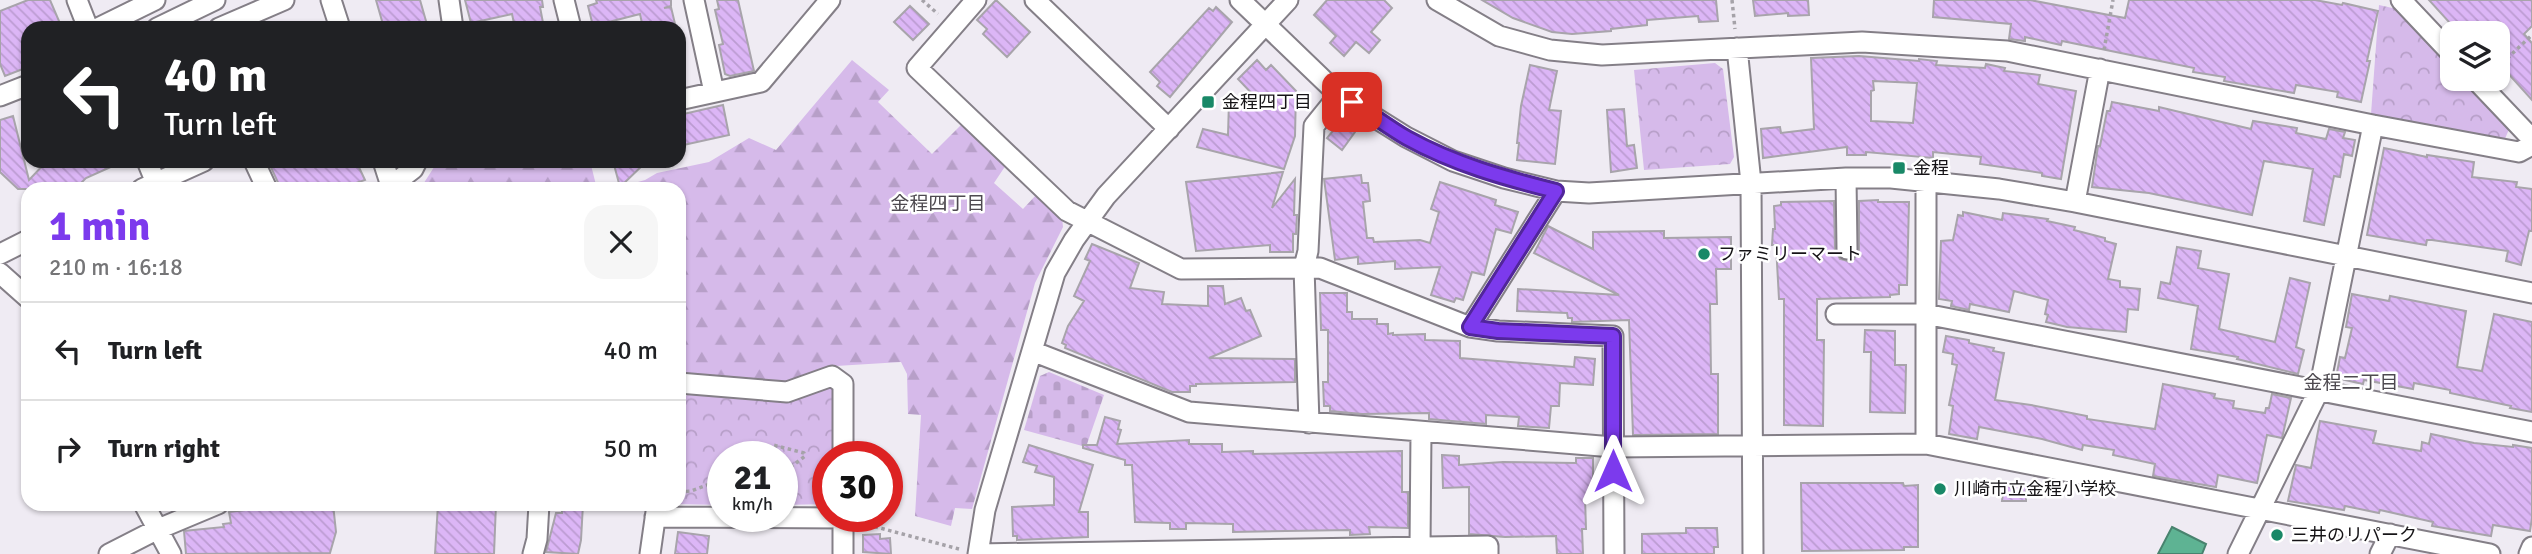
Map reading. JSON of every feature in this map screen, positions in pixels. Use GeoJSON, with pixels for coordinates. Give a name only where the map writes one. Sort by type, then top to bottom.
{"type":"FeatureCollection","features":[{"type":"Feature","properties":{"kind":"street"},"geometry":{"type":"LineString","coordinates":[[76,0],[85,21]]}},
{"type":"Feature","properties":{"kind":"street"},"geometry":{"type":"LineString","coordinates":[[112,21],[155,0]]}},
{"type":"Feature","properties":{"kind":"street"},"geometry":{"type":"LineString","coordinates":[[172,21],[215,0]]}},
{"type":"Feature","properties":{"kind":"street"},"geometry":{"type":"LineString","coordinates":[[235,21],[284,0]]}},
{"type":"Feature","properties":{"kind":"street"},"geometry":{"type":"LineString","coordinates":[[331,0],[338,21]]}},
{"type":"Feature","properties":{"kind":"street"},"geometry":{"type":"LineString","coordinates":[[449,0],[452,21]]}},
{"type":"Feature","properties":{"kind":"street"},"geometry":{"type":"LineString","coordinates":[[564,0],[568,21]]}},
{"type":"Feature","properties":{"kind":"street"},"geometry":{"type":"LineString","coordinates":[[694,0],[713,92]]}},
{"type":"Feature","properties":{"kind":"street"},"geometry":{"type":"LineString","coordinates":[[976,0],[918,68],[1067,211],[1181,269],[1320,268],[1470,327],[1498,331],[1613,336],[1614,554]]}},
{"type":"Feature","properties":{"kind":"street"},"geometry":{"type":"LineString","coordinates":[[1035,0],[1169,129]]}},
{"type":"Feature","properties":{"kind":"street"},"geometry":{"type":"LineString","coordinates":[[1240,0],[1339,95],[1406,137],[1453,161],[1556,191],[1627,192],[1846,178],[1926,180],[2075,202],[2532,293]]}},
{"type":"Feature","properties":{"kind":"street"},"geometry":{"type":"LineString","coordinates":[[1287,0],[1106,196],[1055,273],[985,510],[978,554],[1488,546],[1488,554]]}},
{"type":"Feature","properties":{"kind":"street"},"geometry":{"type":"LineString","coordinates":[[1437,0],[1499,36],[1550,50],[1602,55],[1875,43],[2007,51],[2519,152],[2532,145]]}},
{"type":"Feature","properties":{"kind":"street"},"geometry":{"type":"LineString","coordinates":[[2401,0],[2440,41]]}},
{"type":"Feature","properties":{"kind":"street"},"geometry":{"type":"LineString","coordinates":[[686,98],[761,82],[827,2]]}},
{"type":"Feature","properties":{"kind":"street"},"geometry":{"type":"LineString","coordinates":[[1737,48],[1751,183],[1753,554]]}},
{"type":"Feature","properties":{"kind":"street"},"geometry":{"type":"LineString","coordinates":[[2075,202],[2100,69]]}},
{"type":"Feature","properties":{"kind":"street"},"geometry":{"type":"LineString","coordinates":[[0,96],[21,88]]}},
{"type":"Feature","properties":{"kind":"street"},"geometry":{"type":"LineString","coordinates":[[2486,91],[2532,139]]}},
{"type":"Feature","properties":{"kind":"street"},"geometry":{"type":"LineString","coordinates":[[1309,423],[1304,267],[1308,251],[1314,126],[1339,95]]}},
{"type":"Feature","properties":{"kind":"street"},"geometry":{"type":"LineString","coordinates":[[2238,554],[2319,390],[2373,125]]}},
{"type":"Feature","properties":{"kind":"street"},"geometry":{"type":"LineString","coordinates":[[158,182],[189,168]]}},
{"type":"Feature","properties":{"kind":"street"},"geometry":{"type":"LineString","coordinates":[[399,182],[414,168]]}},
{"type":"Feature","properties":{"kind":"street"},"geometry":{"type":"LineString","coordinates":[[1846,178],[1847,249]]}},
{"type":"Feature","properties":{"kind":"street"},"geometry":{"type":"LineString","coordinates":[[1926,180],[1926,444]]}},
{"type":"Feature","properties":{"kind":"street"},"geometry":{"type":"LineString","coordinates":[[1470,327],[1556,191]]}},
{"type":"Feature","properties":{"kind":"street"},"geometry":{"type":"LineString","coordinates":[[0,254],[21,244]]}},
{"type":"Feature","properties":{"kind":"street"},"geometry":{"type":"LineString","coordinates":[[0,273],[21,292]]}},
{"type":"Feature","properties":{"kind":"street"},"geometry":{"type":"LineString","coordinates":[[1836,314],[1925,314],[2532,432]]}},
{"type":"Feature","properties":{"kind":"street"},"geometry":{"type":"LineString","coordinates":[[1032,351],[1189,412],[1613,447],[1926,444],[2490,554]]}},
{"type":"Feature","properties":{"kind":"street"},"geometry":{"type":"LineString","coordinates":[[686,384],[788,392],[832,376],[843,384],[843,441]]}},
{"type":"Feature","properties":{"kind":"street"},"geometry":{"type":"LineString","coordinates":[[1419,547],[1421,432]]}},
{"type":"Feature","properties":{"kind":"street"},"geometry":{"type":"LineString","coordinates":[[147,511],[171,554]]}},
{"type":"Feature","properties":{"kind":"street"},"geometry":{"type":"LineString","coordinates":[[109,554],[201,511]]}},
{"type":"Feature","properties":{"kind":"street"},"geometry":{"type":"LineString","coordinates":[[533,554],[539,511]]}},
{"type":"Feature","properties":{"kind":"street"},"geometry":{"type":"LineString","coordinates":[[650,554],[656,511]]}},
{"type":"Feature","properties":{"kind":"street"},"geometry":{"type":"LineString","coordinates":[[683,511],[812,516]]}},
{"type":"Feature","properties":{"kind":"street"},"geometry":{"type":"LineString","coordinates":[[843,532],[843,554]]}},
{"type":"Feature","properties":{"kind":"street"},"geometry":{"type":"LineString","coordinates":[[2379,554],[2390,534]]}},
{"type":"Feature","properties":{"kind":"street"},"geometry":{"type":"LineString","coordinates":[[2529,554],[2532,547]]}},
{"type":"Feature","properties":{"kind":"path"},"geometry":{"type":"LineString","coordinates":[[1732,0],[1737,48]]}},
{"type":"Feature","properties":{"kind":"path"},"geometry":{"type":"LineString","coordinates":[[2107,34],[2113,0]]}},
{"type":"Feature","properties":{"kind":"path"},"geometry":{"type":"LineString","coordinates":[[2510,56],[2532,35]]}},
{"type":"Feature","properties":{"kind":"path"},"geometry":{"type":"LineString","coordinates":[[798,451],[805,456],[798,461]]}},
{"type":"Feature","properties":{"kind":"path"},"geometry":{"type":"LineString","coordinates":[[686,491],[707,485]]}},
{"type":"Feature","properties":{"kind":"path"},"geometry":{"type":"LineString","coordinates":[[898,532],[978,554]]}},
{"type":"Feature","properties":{"kind":"green space"},"geometry":{"type":"Polygon","coordinates":[[[2379,5],[2401,10],[2440,52],[2440,91],[2476,91],[2510,127],[2504,141],[2371,114],[2379,5]]]}},
{"type":"Feature","properties":{"kind":"green space"},"geometry":{"type":"Polygon","coordinates":[[[852,60],[889,90],[878,102],[932,154],[962,124],[1006,165],[994,183],[1023,209],[1037,194],[1062,217],[1063,227],[1035,283],[972,509],[955,508],[951,526],[915,516],[921,415],[908,414],[907,374],[901,362],[836,366],[787,385],[689,377],[686,374],[686,182],[638,182],[657,173],[709,162],[749,138],[776,150],[852,60]]]}},
{"type":"Feature","properties":{"kind":"green space"},"geometry":{"type":"Polygon","coordinates":[[[1715,63],[1723,69],[1734,157],[1730,164],[1644,170],[1634,70],[1715,63]]]}},
{"type":"Feature","properties":{"kind":"green space"},"geometry":{"type":"Polygon","coordinates":[[[434,168],[592,168],[595,182],[424,182],[434,168]]]}},
{"type":"Feature","properties":{"kind":"green space"},"geometry":{"type":"Polygon","coordinates":[[[1049,372],[1104,395],[1086,447],[1024,430],[1040,376],[1049,372]]]}},
{"type":"Feature","properties":{"kind":"green space"},"geometry":{"type":"Polygon","coordinates":[[[829,385],[836,390],[835,441],[812,441],[812,504],[798,505],[798,441],[707,441],[707,505],[686,504],[686,396],[691,392],[829,385]]]}},
{"type":"Feature","properties":{"kind":"shaded area"},"geometry":{"type":"Polygon","coordinates":[[[2172,527],[2206,544],[2202,554],[2158,554],[2172,527]]]}},
{"type":"Feature","properties":{"kind":"building"},"geometry":{"type":"Polygon","coordinates":[[[28,0],[50,0],[59,21],[21,21],[21,70],[5,76],[0,64],[0,11],[28,0]]]}},
{"type":"Feature","properties":{"kind":"building"},"geometry":{"type":"Polygon","coordinates":[[[376,0],[420,0],[426,21],[382,21],[376,0]]]}},
{"type":"Feature","properties":{"kind":"building"},"geometry":{"type":"Polygon","coordinates":[[[465,0],[542,0],[543,7],[540,7],[543,21],[514,21],[512,14],[470,21],[465,0]]]}},
{"type":"Feature","properties":{"kind":"building"},"geometry":{"type":"Polygon","coordinates":[[[596,0],[671,0],[671,6],[664,8],[671,7],[674,21],[642,21],[640,14],[613,21],[592,21],[588,6],[597,3],[596,0]]]}},
{"type":"Feature","properties":{"kind":"building"},"geometry":{"type":"Polygon","coordinates":[[[717,0],[738,0],[754,71],[730,76],[725,74],[719,45],[723,44],[715,10],[719,9],[717,0]]]}},
{"type":"Feature","properties":{"kind":"building"},"geometry":{"type":"Polygon","coordinates":[[[996,0],[1030,32],[1007,57],[983,34],[987,29],[977,20],[996,0]]]}},
{"type":"Feature","properties":{"kind":"building"},"geometry":{"type":"Polygon","coordinates":[[[1327,0],[1384,0],[1392,8],[1371,32],[1380,40],[1369,53],[1356,42],[1344,56],[1330,43],[1336,36],[1314,15],[1327,0]]]}},
{"type":"Feature","properties":{"kind":"building"},"geometry":{"type":"Polygon","coordinates":[[[1482,0],[1716,0],[1718,21],[1699,22],[1698,16],[1647,20],[1647,25],[1572,34],[1552,32],[1513,18],[1482,0]]]}},
{"type":"Feature","properties":{"kind":"building"},"geometry":{"type":"Polygon","coordinates":[[[1753,0],[1808,0],[1809,15],[1788,16],[1788,13],[1755,16],[1753,0]]]}},
{"type":"Feature","properties":{"kind":"building"},"geometry":{"type":"Polygon","coordinates":[[[1934,0],[2030,0],[2125,18],[2129,0],[2315,0],[2378,11],[2361,102],[2337,97],[2338,92],[2296,85],[2294,93],[2224,81],[2225,77],[2193,72],[2194,68],[2062,41],[2061,45],[2025,37],[2025,41],[2009,39],[2011,24],[1933,17],[1934,0]]]}},
{"type":"Feature","properties":{"kind":"building"},"geometry":{"type":"Polygon","coordinates":[[[2429,0],[2532,0],[2532,26],[2524,34],[2532,43],[2532,100],[2510,75],[2510,21],[2448,21],[2429,0]]]}},
{"type":"Feature","properties":{"kind":"building"},"geometry":{"type":"Polygon","coordinates":[[[910,6],[929,24],[913,40],[894,22],[910,6]]]}},
{"type":"Feature","properties":{"kind":"building"},"geometry":{"type":"Polygon","coordinates":[[[1216,7],[1232,22],[1170,97],[1157,86],[1160,82],[1150,72],[1209,8],[1213,11],[1216,7]]]}},
{"type":"Feature","properties":{"kind":"building"},"geometry":{"type":"Polygon","coordinates":[[[1859,56],[1919,59],[1937,61],[1936,65],[1985,68],[1986,64],[2005,68],[2004,71],[2040,75],[2038,84],[2076,91],[2061,179],[2042,176],[2042,173],[1980,164],[1981,157],[1933,152],[1933,158],[1866,152],[1866,155],[1847,155],[1847,147],[1763,158],[1761,129],[1780,127],[1781,133],[1814,129],[1811,58],[1859,56]],[[1873,81],[1871,121],[1913,123],[1917,83],[1873,81]]]}},
{"type":"Feature","properties":{"kind":"building"},"geometry":{"type":"Polygon","coordinates":[[[1257,60],[1266,70],[1271,65],[1296,91],[1295,136],[1284,169],[1197,147],[1203,129],[1228,135],[1229,101],[1260,102],[1238,79],[1257,60]]]}},
{"type":"Feature","properties":{"kind":"building"},"geometry":{"type":"Polygon","coordinates":[[[1530,65],[1557,71],[1549,110],[1561,111],[1555,164],[1517,160],[1521,106],[1530,65]]]}},
{"type":"Feature","properties":{"kind":"building"},"geometry":{"type":"Polygon","coordinates":[[[2112,102],[2159,111],[2159,107],[2251,129],[2253,121],[2297,128],[2296,133],[2326,139],[2329,129],[2345,132],[2343,138],[2355,140],[2352,156],[2344,154],[2340,177],[2334,176],[2324,225],[2304,221],[2313,169],[2264,161],[2252,215],[2149,193],[2092,187],[2098,146],[2112,102]]]}},
{"type":"Feature","properties":{"kind":"building"},"geometry":{"type":"Polygon","coordinates":[[[723,105],[729,135],[686,144],[686,113],[723,105]]]}},
{"type":"Feature","properties":{"kind":"building"},"geometry":{"type":"Polygon","coordinates":[[[1624,109],[1627,146],[1634,145],[1637,168],[1611,172],[1607,110],[1624,109]]]}},
{"type":"Feature","properties":{"kind":"building"},"geometry":{"type":"Polygon","coordinates":[[[13,116],[21,148],[21,168],[26,168],[29,180],[40,168],[108,168],[82,182],[21,182],[21,189],[18,189],[0,172],[0,120],[13,116]]]}},
{"type":"Feature","properties":{"kind":"building"},"geometry":{"type":"Polygon","coordinates":[[[1341,121],[1355,132],[1342,150],[1327,138],[1341,121]]]}},
{"type":"Feature","properties":{"kind":"building"},"geometry":{"type":"Polygon","coordinates":[[[2384,148],[2427,157],[2474,162],[2472,177],[2517,182],[2516,187],[2532,189],[2532,231],[2529,231],[2521,265],[2506,261],[2508,251],[2432,240],[2427,240],[2426,245],[2367,235],[2384,148]]]}},
{"type":"Feature","properties":{"kind":"building"},"geometry":{"type":"Polygon","coordinates":[[[271,168],[359,168],[365,180],[359,182],[278,182],[271,168]]]}},
{"type":"Feature","properties":{"kind":"building"},"geometry":{"type":"Polygon","coordinates":[[[615,168],[640,168],[625,182],[619,182],[615,168]]]}},
{"type":"Feature","properties":{"kind":"building"},"geometry":{"type":"Polygon","coordinates":[[[1283,172],[1272,208],[1295,179],[1294,215],[1297,215],[1293,252],[1270,252],[1270,245],[1196,251],[1186,182],[1283,172]]]}},
{"type":"Feature","properties":{"kind":"building"},"geometry":{"type":"Polygon","coordinates":[[[1361,175],[1362,183],[1368,183],[1370,201],[1363,202],[1367,238],[1373,238],[1374,242],[1420,240],[1430,243],[1439,212],[1431,209],[1440,182],[1496,200],[1495,205],[1518,212],[1511,233],[1496,229],[1484,275],[1472,272],[1463,300],[1456,298],[1454,302],[1431,295],[1440,267],[1395,269],[1395,261],[1358,264],[1358,257],[1335,260],[1324,179],[1361,175]]]}},
{"type":"Feature","properties":{"kind":"building"},"geometry":{"type":"Polygon","coordinates":[[[1834,201],[1835,250],[1840,259],[1848,261],[1854,259],[1859,250],[1859,201],[1909,202],[1907,285],[1899,285],[1899,294],[1890,297],[1817,299],[1817,340],[1824,340],[1823,426],[1784,425],[1784,299],[1779,299],[1776,245],[1772,245],[1775,229],[1774,206],[1781,205],[1781,202],[1834,201]]]}},
{"type":"Feature","properties":{"kind":"building"},"geometry":{"type":"Polygon","coordinates":[[[1963,212],[2002,220],[2003,213],[2048,219],[2047,221],[2075,227],[2074,230],[2105,238],[2105,241],[2116,244],[2108,279],[2120,281],[2120,287],[2140,289],[2138,310],[2128,309],[2126,332],[2067,327],[2046,322],[2048,300],[2014,291],[2009,312],[1970,304],[1969,310],[1951,306],[1952,301],[1939,299],[1941,241],[1953,240],[1958,215],[1963,216],[1963,212]]]}},
{"type":"Feature","properties":{"kind":"building"},"geometry":{"type":"Polygon","coordinates":[[[1548,226],[1593,249],[1593,232],[1664,231],[1664,238],[1731,237],[1731,269],[1716,269],[1717,304],[1710,304],[1711,374],[1718,374],[1718,434],[1633,435],[1629,320],[1572,322],[1567,313],[1517,311],[1518,289],[1619,295],[1534,253],[1548,226]]]}},
{"type":"Feature","properties":{"kind":"building"},"geometry":{"type":"Polygon","coordinates":[[[1092,244],[1139,263],[1130,288],[1164,292],[1162,304],[1208,306],[1208,286],[1223,286],[1225,304],[1241,298],[1246,311],[1250,310],[1261,336],[1209,358],[1295,359],[1295,382],[1196,384],[1190,386],[1190,392],[1172,392],[1065,348],[1066,345],[1062,343],[1068,326],[1084,301],[1074,296],[1090,261],[1085,259],[1092,244]]]}},
{"type":"Feature","properties":{"kind":"building"},"geometry":{"type":"Polygon","coordinates":[[[2177,247],[2201,251],[2198,268],[2229,274],[2219,329],[2275,342],[2290,278],[2310,283],[2296,347],[2304,350],[2298,374],[2237,359],[2238,357],[2191,349],[2198,306],[2158,298],[2161,282],[2170,284],[2177,247]]]}},
{"type":"Feature","properties":{"kind":"building"},"geometry":{"type":"Polygon","coordinates":[[[1320,293],[1347,293],[1347,312],[1352,312],[1352,319],[1377,319],[1377,324],[1388,324],[1388,334],[1425,334],[1425,340],[1460,341],[1460,358],[1574,367],[1575,357],[1595,359],[1593,385],[1560,383],[1559,406],[1551,406],[1549,428],[1518,426],[1519,417],[1486,415],[1486,424],[1429,419],[1429,413],[1362,414],[1330,411],[1330,406],[1324,406],[1323,382],[1328,382],[1328,330],[1321,330],[1320,293]]]}},
{"type":"Feature","properties":{"kind":"building"},"geometry":{"type":"Polygon","coordinates":[[[2352,294],[2389,301],[2390,296],[2466,311],[2457,367],[2482,371],[2494,314],[2532,322],[2532,412],[2414,383],[2413,389],[2364,380],[2363,384],[2336,378],[2340,357],[2345,358],[2352,328],[2346,327],[2352,294]]]}},
{"type":"Feature","properties":{"kind":"building"},"geometry":{"type":"Polygon","coordinates":[[[1865,330],[1895,331],[1895,365],[1906,365],[1905,413],[1870,412],[1871,352],[1864,352],[1865,330]]]}},
{"type":"Feature","properties":{"kind":"building"},"geometry":{"type":"Polygon","coordinates":[[[1946,336],[1969,340],[1969,343],[2004,353],[1995,400],[2087,416],[2087,419],[2155,429],[2163,384],[2215,394],[2214,398],[2234,401],[2233,408],[2265,413],[2272,394],[2291,398],[2282,438],[2267,435],[2257,483],[2218,475],[2216,487],[2153,476],[2155,464],[2113,455],[2114,450],[2083,445],[2082,450],[1979,427],[1977,439],[1949,434],[1953,406],[1949,405],[1957,365],[1952,364],[1953,354],[1943,352],[1946,336]]]}},
{"type":"Feature","properties":{"kind":"building"},"geometry":{"type":"Polygon","coordinates":[[[1105,417],[1120,421],[1118,429],[1121,430],[1117,444],[1189,440],[1189,444],[1222,444],[1222,452],[1253,451],[1253,454],[1402,451],[1402,492],[1408,492],[1408,528],[1369,527],[1370,534],[1350,535],[1350,530],[1233,532],[1233,524],[1186,523],[1186,529],[1170,529],[1170,523],[1135,522],[1132,465],[1125,465],[1125,460],[1083,448],[1083,445],[1097,445],[1105,417]]]}},
{"type":"Feature","properties":{"kind":"building"},"geometry":{"type":"Polygon","coordinates":[[[2320,421],[2376,431],[2373,443],[2421,451],[2422,442],[2429,444],[2431,434],[2474,443],[2532,448],[2530,531],[2493,525],[2491,536],[2432,526],[2433,522],[2380,510],[2379,513],[2345,506],[2344,510],[2288,501],[2296,465],[2311,468],[2320,421]]]}},
{"type":"Feature","properties":{"kind":"building"},"geometry":{"type":"Polygon","coordinates":[[[1029,445],[1093,465],[1079,512],[1088,512],[1088,537],[1017,540],[1017,536],[1013,536],[1012,507],[1054,505],[1054,477],[1035,472],[1037,466],[1023,462],[1029,445]]]}},
{"type":"Feature","properties":{"kind":"building"},"geometry":{"type":"Polygon","coordinates":[[[1442,455],[1459,456],[1459,465],[1503,462],[1576,463],[1576,458],[1593,458],[1593,497],[1585,497],[1586,529],[1582,529],[1583,554],[1557,554],[1556,536],[1505,537],[1469,534],[1469,487],[1443,488],[1442,455]]]}},
{"type":"Feature","properties":{"kind":"building"},"geometry":{"type":"Polygon","coordinates":[[[1801,483],[1918,485],[1918,547],[1904,547],[1904,550],[1802,551],[1801,483]]]}},
{"type":"Feature","properties":{"kind":"building"},"geometry":{"type":"Polygon","coordinates":[[[2004,485],[2026,485],[2026,501],[2002,501],[2004,485]]]}},
{"type":"Feature","properties":{"kind":"building"},"geometry":{"type":"Polygon","coordinates":[[[334,511],[336,532],[330,553],[186,554],[184,531],[224,527],[223,524],[231,523],[229,512],[334,511]]]}},
{"type":"Feature","properties":{"kind":"building"},"geometry":{"type":"Polygon","coordinates":[[[438,511],[496,511],[494,554],[435,554],[438,511]]]}},
{"type":"Feature","properties":{"kind":"building"},"geometry":{"type":"Polygon","coordinates":[[[583,511],[578,554],[546,552],[556,513],[583,511]]]}},
{"type":"Feature","properties":{"kind":"building"},"geometry":{"type":"Polygon","coordinates":[[[1686,528],[1717,528],[1718,547],[1714,547],[1714,554],[1642,554],[1642,534],[1686,533],[1686,528]]]}},
{"type":"Feature","properties":{"kind":"building"},"geometry":{"type":"Polygon","coordinates":[[[678,532],[709,536],[707,554],[675,554],[678,532]]]}},
{"type":"Feature","properties":{"kind":"building"},"geometry":{"type":"Polygon","coordinates":[[[880,534],[880,539],[890,538],[891,554],[863,552],[863,535],[880,534]]]}},
{"type":"Feature","properties":{"kind":"place","name":"金程四丁目"},"geometry":{"type":"Point","coordinates":[1208,102]}},
{"type":"Feature","properties":{"kind":"place","name":"金程"},"geometry":{"type":"Point","coordinates":[1899,168]}},
{"type":"Feature","properties":{"kind":"place","name":"ファミリーマート"},"geometry":{"type":"Point","coordinates":[1704,254]}},
{"type":"Feature","properties":{"kind":"place","name":"川崎市立金程小学校"},"geometry":{"type":"Point","coordinates":[1940,489]}},
{"type":"Feature","properties":{"kind":"place","name":"三井のリパーク"},"geometry":{"type":"Point","coordinates":[2277,535]}},
{"type":"Feature","properties":{"kind":"district","name":"金程四丁目"},"geometry":{"type":"Point","coordinates":[938,204]}},
{"type":"Feature","properties":{"kind":"district","name":"金程二丁目"},"geometry":{"type":"Point","coordinates":[2351,383]}},
{"type":"Feature","properties":{"kind":"route"},"geometry":{"type":"LineString","coordinates":[[1352,102],[1406,137],[1453,161],[1556,191],[1470,327],[1498,331],[1613,336],[1613,471]]}}]}
